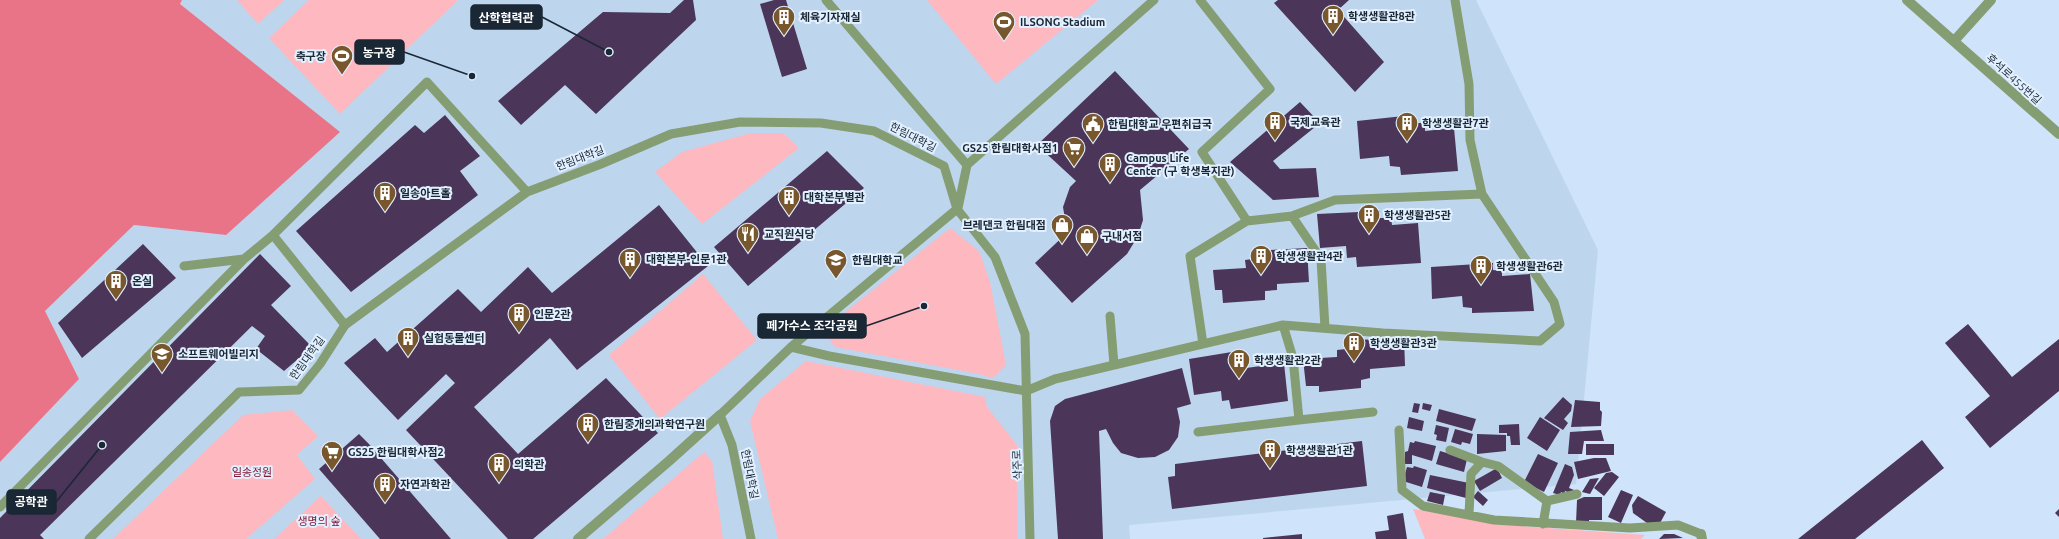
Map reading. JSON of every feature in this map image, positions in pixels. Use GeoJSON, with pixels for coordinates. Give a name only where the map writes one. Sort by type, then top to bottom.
{"type":"FeatureCollection","features":[{"type":"Feature","properties":{"kind":"street","name":"후석로455번길"},"geometry":{"type":"LineString","coordinates":[[1907,0],[2059,134]]}},
{"type":"Feature","properties":{"kind":"street"},"geometry":{"type":"LineString","coordinates":[[1954,41],[1991,0]]}},
{"type":"Feature","properties":{"kind":"street"},"geometry":{"type":"LineString","coordinates":[[578,539],[720,415]]}},
{"type":"Feature","properties":{"kind":"lane"},"geometry":{"type":"LineString","coordinates":[[826,0],[967,165]]}},
{"type":"Feature","properties":{"kind":"lane"},"geometry":{"type":"LineString","coordinates":[[720,415],[791,347],[957,209],[967,165],[1154,0]]}},
{"type":"Feature","properties":{"kind":"lane"},"geometry":{"type":"LineString","coordinates":[[1200,0],[1270,89],[1202,152],[1247,221]]}},
{"type":"Feature","properties":{"kind":"lane"},"geometry":{"type":"LineString","coordinates":[[791,347],[829,356],[1026,391],[1055,379],[1283,325],[1540,340],[1560,324],[1554,302],[1482,194],[1470,140],[1470,84],[1455,0]]}},
{"type":"Feature","properties":{"kind":"lane"},"geometry":{"type":"LineString","coordinates":[[0,507],[244,259],[273,235],[427,82],[527,192]]}},
{"type":"Feature","properties":{"kind":"lane","name":"한림대학길"},"geometry":{"type":"LineString","coordinates":[[89,539],[238,392],[299,390],[320,364],[345,325],[527,192],[601,164],[671,134],[740,122],[821,123],[874,131],[944,166],[957,209]]}},
{"type":"Feature","properties":{"kind":"lane"},"geometry":{"type":"LineString","coordinates":[[1202,344],[1190,256],[1247,221],[1292,216],[1335,200],[1482,194]]}},
{"type":"Feature","properties":{"kind":"lane","name":"삭주로"},"geometry":{"type":"LineString","coordinates":[[957,209],[995,256],[1025,334],[1030,539]]}},
{"type":"Feature","properties":{"kind":"lane"},"geometry":{"type":"LineString","coordinates":[[1292,216],[1321,259],[1325,328]]}},
{"type":"Feature","properties":{"kind":"lane"},"geometry":{"type":"LineString","coordinates":[[273,235],[345,325]]}},
{"type":"Feature","properties":{"kind":"lane"},"geometry":{"type":"LineString","coordinates":[[184,266],[244,259]]}},
{"type":"Feature","properties":{"kind":"lane"},"geometry":{"type":"LineString","coordinates":[[1110,316],[1114,365]]}},
{"type":"Feature","properties":{"kind":"lane"},"geometry":{"type":"LineString","coordinates":[[1283,325],[1293,358],[1299,420]]}},
{"type":"Feature","properties":{"kind":"lane"},"geometry":{"type":"LineString","coordinates":[[1198,432],[1373,412]]}},
{"type":"Feature","properties":{"kind":"lane","name":"한림대학길"},"geometry":{"type":"LineString","coordinates":[[720,415],[732,445],[751,539]]}},
{"type":"Feature","properties":{"kind":"lane"},"geometry":{"type":"LineString","coordinates":[[1399,430],[1402,490],[1423,506],[1470,514],[1494,520],[1543,524],[1630,528],[1678,525],[1701,537]]}},
{"type":"Feature","properties":{"kind":"lane"},"geometry":{"type":"LineString","coordinates":[[1450,450],[1482,462],[1498,466],[1547,501],[1577,494]]}},
{"type":"Feature","properties":{"kind":"lane"},"geometry":{"type":"LineString","coordinates":[[1470,514],[1471,474],[1482,462]]}},
{"type":"Feature","properties":{"kind":"lane"},"geometry":{"type":"LineString","coordinates":[[1543,524],[1547,501]]}},
{"type":"Feature","properties":{"kind":"shaded area"},"geometry":{"type":"Polygon","coordinates":[[[0,0],[182,0],[180,4],[340,132],[226,235],[134,225],[45,311],[79,379],[0,462],[0,0]]]}},
{"type":"Feature","properties":{"kind":"shaded area","name":"한림대학교"},"geometry":{"type":"Polygon","coordinates":[[[182,0],[1476,0],[1598,250],[1576,484],[1129,525],[1130,539],[0,539],[0,462],[79,379],[45,311],[134,225],[226,235],[180,4],[182,0]]]}},
{"type":"Feature","properties":{"kind":"green space"},"geometry":{"type":"Polygon","coordinates":[[[237,0],[284,0],[258,24],[237,0]]]}},
{"type":"Feature","properties":{"kind":"green space","name":"축구장"},"geometry":{"type":"Polygon","coordinates":[[[309,0],[458,0],[340,114],[269,38],[309,0]]]}},
{"type":"Feature","properties":{"kind":"green space","name":"ILSONG Stadium"},"geometry":{"type":"Polygon","coordinates":[[[927,0],[1098,0],[996,84],[927,0]]]}},
{"type":"Feature","properties":{"kind":"green space"},"geometry":{"type":"Polygon","coordinates":[[[751,133],[783,133],[799,148],[702,224],[655,172],[682,152],[751,133]]]}},
{"type":"Feature","properties":{"kind":"green space"},"geometry":{"type":"Polygon","coordinates":[[[950,228],[979,251],[990,282],[1006,365],[993,378],[979,374],[835,347],[823,330],[950,228]]]}},
{"type":"Feature","properties":{"kind":"green space"},"geometry":{"type":"Polygon","coordinates":[[[703,274],[757,340],[660,419],[609,355],[703,274]]]}},
{"type":"Feature","properties":{"kind":"green space"},"geometry":{"type":"Polygon","coordinates":[[[806,361],[985,397],[987,407],[1017,445],[1017,539],[778,539],[750,421],[760,399],[806,361]]]}},
{"type":"Feature","properties":{"kind":"green space","name":"일송정원"},"geometry":{"type":"Polygon","coordinates":[[[292,410],[318,436],[297,455],[315,479],[246,539],[113,539],[243,415],[292,410]]]}},
{"type":"Feature","properties":{"kind":"green space"},"geometry":{"type":"Polygon","coordinates":[[[704,452],[712,461],[723,539],[603,539],[704,452]]]}},
{"type":"Feature","properties":{"kind":"green space","name":"생명의 숲"},"geometry":{"type":"Polygon","coordinates":[[[321,496],[361,539],[274,539],[321,496]]]}},
{"type":"Feature","properties":{"kind":"green space"},"geometry":{"type":"Polygon","coordinates":[[[1413,509],[1521,526],[1645,535],[1641,539],[1425,539],[1413,509]]]}},
{"type":"Feature","properties":{"kind":"building"},"geometry":{"type":"Polygon","coordinates":[[[684,0],[693,0],[696,20],[596,114],[565,85],[521,125],[498,101],[603,12],[670,13],[684,0]]]}},
{"type":"Feature","properties":{"kind":"building","name":"체육기자재실"},"geometry":{"type":"Polygon","coordinates":[[[774,0],[786,0],[807,69],[782,77],[760,4],[774,0]]]}},
{"type":"Feature","properties":{"kind":"building","name":"학생생활관8관"},"geometry":{"type":"Polygon","coordinates":[[[1278,0],[1349,0],[1338,10],[1384,62],[1355,92],[1274,3],[1278,0]]]}},
{"type":"Feature","properties":{"kind":"building","name":"Campus Life Center (구 학생복지관)"},"geometry":{"type":"Polygon","coordinates":[[[1115,71],[1189,149],[1140,190],[1143,220],[1138,236],[1127,254],[1072,303],[1035,263],[1071,229],[1065,219],[1063,207],[1070,187],[1076,181],[1037,145],[1115,71]]]}},
{"type":"Feature","properties":{"kind":"building","name":"국제교육관"},"geometry":{"type":"Polygon","coordinates":[[[1300,102],[1320,123],[1273,161],[1280,169],[1316,168],[1319,197],[1273,200],[1230,162],[1300,102]]]}},
{"type":"Feature","properties":{"kind":"building","name":"일송아트홀"},"geometry":{"type":"Polygon","coordinates":[[[445,115],[480,156],[460,171],[478,195],[351,292],[296,231],[415,125],[424,133],[445,115]]]}},
{"type":"Feature","properties":{"kind":"building","name":"학생생활관7관"},"geometry":{"type":"Polygon","coordinates":[[[1413,115],[1414,123],[1425,123],[1425,131],[1454,128],[1458,171],[1401,175],[1400,167],[1390,166],[1389,156],[1360,159],[1357,121],[1413,115]]]}},
{"type":"Feature","properties":{"kind":"building","name":"대학본부별관"},"geometry":{"type":"Polygon","coordinates":[[[827,151],[864,188],[748,286],[714,247],[827,151]]]}},
{"type":"Feature","properties":{"kind":"building"},"geometry":{"type":"Polygon","coordinates":[[[659,205],[708,266],[577,370],[550,338],[474,407],[518,454],[606,378],[658,433],[533,539],[508,539],[406,430],[455,383],[446,374],[398,420],[344,363],[375,338],[387,352],[458,289],[481,312],[528,267],[552,293],[659,205]]]}},
{"type":"Feature","properties":{"kind":"building","name":"학생생활관5관"},"geometry":{"type":"Polygon","coordinates":[[[1380,211],[1380,218],[1391,218],[1392,225],[1418,223],[1421,263],[1357,267],[1356,257],[1347,258],[1346,246],[1320,248],[1317,214],[1380,211]]]}},
{"type":"Feature","properties":{"kind":"building","name":"온실"},"geometry":{"type":"Polygon","coordinates":[[[143,244],[176,278],[82,358],[58,323],[143,244]]]}},
{"type":"Feature","properties":{"kind":"building","name":"학생생활관4관"},"geometry":{"type":"Polygon","coordinates":[[[1307,248],[1309,282],[1277,284],[1277,290],[1265,291],[1265,300],[1223,303],[1222,290],[1215,290],[1213,270],[1246,268],[1245,260],[1253,259],[1253,251],[1307,248]]]}},
{"type":"Feature","properties":{"kind":"building"},"geometry":{"type":"Polygon","coordinates":[[[260,254],[291,286],[271,305],[312,347],[284,371],[256,349],[265,336],[252,326],[40,535],[44,539],[0,539],[0,518],[260,254]]]}},
{"type":"Feature","properties":{"kind":"building","name":"학생생활관6관"},"geometry":{"type":"Polygon","coordinates":[[[1493,263],[1493,270],[1502,271],[1502,276],[1530,274],[1534,311],[1472,313],[1472,308],[1463,307],[1462,296],[1432,299],[1431,267],[1493,263]]]}},
{"type":"Feature","properties":{"kind":"building"},"geometry":{"type":"Polygon","coordinates":[[[1968,324],[2012,377],[2059,339],[2059,391],[1990,448],[1965,417],[1990,396],[1945,343],[1968,324]]]}},
{"type":"Feature","properties":{"kind":"building","name":"학생생활관3관"},"geometry":{"type":"Polygon","coordinates":[[[1404,337],[1405,366],[1370,369],[1370,378],[1361,380],[1361,388],[1319,392],[1319,386],[1306,386],[1303,359],[1337,357],[1337,350],[1346,349],[1346,341],[1404,337]]]}},
{"type":"Feature","properties":{"kind":"building","name":"학생생활관2관"},"geometry":{"type":"Polygon","coordinates":[[[1244,350],[1246,368],[1284,363],[1288,401],[1231,409],[1229,400],[1222,401],[1221,391],[1194,395],[1189,359],[1244,350]]]}},
{"type":"Feature","properties":{"kind":"building"},"geometry":{"type":"Polygon","coordinates":[[[1182,368],[1191,404],[1177,408],[1180,422],[1178,437],[1169,450],[1155,457],[1138,458],[1121,453],[1113,443],[1106,429],[1099,431],[1103,539],[1058,539],[1050,421],[1055,406],[1065,399],[1182,368]]]}},
{"type":"Feature","properties":{"kind":"building"},"geometry":{"type":"Polygon","coordinates":[[[1563,397],[1572,405],[1571,411],[1564,419],[1568,423],[1563,430],[1544,418],[1563,397]]]}},
{"type":"Feature","properties":{"kind":"building"},"geometry":{"type":"Polygon","coordinates":[[[1575,400],[1600,402],[1600,410],[1602,412],[1601,426],[1571,427],[1575,400]]]}},
{"type":"Feature","properties":{"kind":"building"},"geometry":{"type":"Polygon","coordinates":[[[1414,403],[1420,404],[1418,413],[1412,412],[1414,403]]]}},
{"type":"Feature","properties":{"kind":"building"},"geometry":{"type":"Polygon","coordinates":[[[1423,403],[1432,405],[1430,411],[1422,409],[1423,403]]]}},
{"type":"Feature","properties":{"kind":"building"},"geometry":{"type":"Polygon","coordinates":[[[1439,409],[1476,419],[1472,431],[1436,421],[1439,409]]]}},
{"type":"Feature","properties":{"kind":"building"},"geometry":{"type":"Polygon","coordinates":[[[1409,417],[1424,421],[1422,431],[1407,428],[1409,417]]]}},
{"type":"Feature","properties":{"kind":"building"},"geometry":{"type":"Polygon","coordinates":[[[1540,417],[1560,430],[1547,451],[1527,438],[1540,417]]]}},
{"type":"Feature","properties":{"kind":"building"},"geometry":{"type":"Polygon","coordinates":[[[1519,424],[1520,445],[1511,445],[1510,436],[1507,436],[1507,433],[1499,433],[1499,425],[1519,424]]]}},
{"type":"Feature","properties":{"kind":"building"},"geometry":{"type":"Polygon","coordinates":[[[1436,425],[1449,428],[1446,442],[1436,440],[1437,435],[1434,434],[1436,425]]]}},
{"type":"Feature","properties":{"kind":"building"},"geometry":{"type":"Polygon","coordinates":[[[1455,429],[1473,434],[1470,444],[1462,442],[1461,445],[1451,442],[1455,429]]]}},
{"type":"Feature","properties":{"kind":"building"},"geometry":{"type":"Polygon","coordinates":[[[1601,430],[1604,441],[1584,441],[1582,454],[1568,454],[1570,432],[1601,430]]]}},
{"type":"Feature","properties":{"kind":"building","name":"자연과학관"},"geometry":{"type":"Polygon","coordinates":[[[359,434],[451,539],[380,539],[319,469],[359,434]]]}},
{"type":"Feature","properties":{"kind":"building"},"geometry":{"type":"Polygon","coordinates":[[[1477,434],[1506,435],[1506,451],[1477,454],[1477,434]]]}},
{"type":"Feature","properties":{"kind":"building"},"geometry":{"type":"Polygon","coordinates":[[[1922,440],[1944,468],[1855,539],[1798,539],[1922,440]]]}},
{"type":"Feature","properties":{"kind":"building","name":"학생생활관1관"},"geometry":{"type":"Polygon","coordinates":[[[1362,441],[1367,486],[1172,509],[1168,477],[1175,476],[1175,464],[1362,441]]]}},
{"type":"Feature","properties":{"kind":"building"},"geometry":{"type":"Polygon","coordinates":[[[1415,441],[1436,446],[1432,461],[1412,455],[1412,464],[1405,464],[1405,452],[1408,451],[1410,442],[1414,443],[1415,441]]]}},
{"type":"Feature","properties":{"kind":"building"},"geometry":{"type":"Polygon","coordinates":[[[1586,444],[1614,444],[1614,455],[1586,455],[1586,444]]]}},
{"type":"Feature","properties":{"kind":"building"},"geometry":{"type":"Polygon","coordinates":[[[1440,451],[1467,459],[1464,472],[1436,464],[1440,451]]]}},
{"type":"Feature","properties":{"kind":"building"},"geometry":{"type":"Polygon","coordinates":[[[1538,454],[1558,463],[1544,492],[1524,482],[1538,454]]]}},
{"type":"Feature","properties":{"kind":"building"},"geometry":{"type":"Polygon","coordinates":[[[1594,458],[1606,458],[1611,471],[1578,479],[1574,462],[1594,458]]]}},
{"type":"Feature","properties":{"kind":"building"},"geometry":{"type":"Polygon","coordinates":[[[1565,464],[1572,467],[1574,475],[1569,488],[1574,490],[1573,494],[1565,491],[1564,494],[1561,492],[1560,495],[1553,493],[1565,464]]]}},
{"type":"Feature","properties":{"kind":"building"},"geometry":{"type":"Polygon","coordinates":[[[1414,466],[1427,470],[1422,487],[1403,481],[1407,467],[1413,468],[1414,466]]]}},
{"type":"Feature","properties":{"kind":"building"},"geometry":{"type":"Polygon","coordinates":[[[1497,468],[1502,478],[1480,491],[1474,481],[1497,468]]]}},
{"type":"Feature","properties":{"kind":"building"},"geometry":{"type":"Polygon","coordinates":[[[1612,472],[1619,477],[1604,496],[1594,488],[1606,473],[1612,472]]]}},
{"type":"Feature","properties":{"kind":"building"},"geometry":{"type":"Polygon","coordinates":[[[1430,475],[1469,483],[1466,498],[1427,488],[1430,475]]]}},
{"type":"Feature","properties":{"kind":"building"},"geometry":{"type":"Polygon","coordinates":[[[1599,478],[1590,494],[1582,492],[1590,479],[1599,478]]]}},
{"type":"Feature","properties":{"kind":"building"},"geometry":{"type":"Polygon","coordinates":[[[1621,490],[1633,495],[1621,523],[1608,517],[1621,490]]]}},
{"type":"Feature","properties":{"kind":"building"},"geometry":{"type":"Polygon","coordinates":[[[1478,491],[1488,500],[1483,506],[1473,497],[1478,491]]]}},
{"type":"Feature","properties":{"kind":"building"},"geometry":{"type":"Polygon","coordinates":[[[1430,492],[1445,495],[1443,505],[1427,501],[1430,492]]]}},
{"type":"Feature","properties":{"kind":"building"},"geometry":{"type":"Polygon","coordinates":[[[1638,496],[1666,512],[1659,525],[1647,523],[1633,513],[1632,505],[1638,496]]]}},
{"type":"Feature","properties":{"kind":"building"},"geometry":{"type":"Polygon","coordinates":[[[1584,497],[1602,497],[1602,520],[1589,520],[1589,523],[1576,523],[1577,500],[1584,497]]]}},
{"type":"Feature","properties":{"kind":"building"},"geometry":{"type":"Polygon","coordinates":[[[2059,509],[2059,517],[2055,513],[2059,509]]]}},
{"type":"Feature","properties":{"kind":"building"},"geometry":{"type":"Polygon","coordinates":[[[1403,513],[1407,539],[1376,539],[1375,532],[1389,530],[1387,516],[1403,513]]]}},
{"type":"Feature","properties":{"kind":"building"},"geometry":{"type":"Polygon","coordinates":[[[1302,534],[1302,539],[1263,539],[1263,538],[1302,534]]]}},
{"type":"Feature","properties":{"kind":"building"},"geometry":{"type":"Polygon","coordinates":[[[1664,534],[1674,534],[1683,538],[1659,539],[1664,534]]]}},
{"type":"Feature","properties":{"kind":"place","name":"체육기자재실"},"geometry":{"type":"Point","coordinates":[784,36]}},
{"type":"Feature","properties":{"kind":"place","name":"학생생활관8관"},"geometry":{"type":"Point","coordinates":[1333,36]}},
{"type":"Feature","properties":{"kind":"place","name":"ILSONG Stadium"},"geometry":{"type":"Point","coordinates":[1004,42]}},
{"type":"Feature","properties":{"kind":"place","name":"산학협력관"},"geometry":{"type":"Point","coordinates":[609,52]}},
{"type":"Feature","properties":{"kind":"place","name":"축구장"},"geometry":{"type":"Point","coordinates":[342,76]}},
{"type":"Feature","properties":{"kind":"place","name":"농구장"},"geometry":{"type":"Point","coordinates":[472,76]}},
{"type":"Feature","properties":{"kind":"place","name":"국제교육관"},"geometry":{"type":"Point","coordinates":[1275,142]}},
{"type":"Feature","properties":{"kind":"place","name":"학생생활관7관"},"geometry":{"type":"Point","coordinates":[1407,142]}},
{"type":"Feature","properties":{"kind":"place","name":"한림대학교 우편취급국"},"geometry":{"type":"Point","coordinates":[1093,144]}},
{"type":"Feature","properties":{"kind":"place","name":"GS25 한림대학사점1"},"geometry":{"type":"Point","coordinates":[1074,168]}},
{"type":"Feature","properties":{"kind":"place","name":"Campus Life Center (구 학생복지관)"},"geometry":{"type":"Point","coordinates":[1110,184]}},
{"type":"Feature","properties":{"kind":"place","name":"일송아트홀"},"geometry":{"type":"Point","coordinates":[385,212]}},
{"type":"Feature","properties":{"kind":"place","name":"대학본부별관"},"geometry":{"type":"Point","coordinates":[789,216]}},
{"type":"Feature","properties":{"kind":"place","name":"학생생활관5관"},"geometry":{"type":"Point","coordinates":[1369,234]}},
{"type":"Feature","properties":{"kind":"place","name":"브레댄코 한림대점"},"geometry":{"type":"Point","coordinates":[1062,244]}},
{"type":"Feature","properties":{"kind":"place","name":"교직원식당"},"geometry":{"type":"Point","coordinates":[748,254]}},
{"type":"Feature","properties":{"kind":"place","name":"구내서점"},"geometry":{"type":"Point","coordinates":[1087,256]}},
{"type":"Feature","properties":{"kind":"place","name":"학생생활관4관"},"geometry":{"type":"Point","coordinates":[1261,276]}},
{"type":"Feature","properties":{"kind":"place","name":"대학본부-인문1관"},"geometry":{"type":"Point","coordinates":[630,278]}},
{"type":"Feature","properties":{"kind":"place","name":"한림대학교"},"geometry":{"type":"Point","coordinates":[836,280]}},
{"type":"Feature","properties":{"kind":"place","name":"학생생활관6관"},"geometry":{"type":"Point","coordinates":[1481,286]}},
{"type":"Feature","properties":{"kind":"place","name":"온실"},"geometry":{"type":"Point","coordinates":[116,300]}},
{"type":"Feature","properties":{"kind":"place","name":"페가수스 조각공원"},"geometry":{"type":"Point","coordinates":[924,306]}},
{"type":"Feature","properties":{"kind":"place","name":"인문2관"},"geometry":{"type":"Point","coordinates":[519,334]}},
{"type":"Feature","properties":{"kind":"place","name":"실험동물센터"},"geometry":{"type":"Point","coordinates":[408,358]}},
{"type":"Feature","properties":{"kind":"place","name":"학생생활관3관"},"geometry":{"type":"Point","coordinates":[1354,362]}},
{"type":"Feature","properties":{"kind":"place","name":"소프트웨어빌리지"},"geometry":{"type":"Point","coordinates":[162,374]}},
{"type":"Feature","properties":{"kind":"place","name":"학생생활관2관"},"geometry":{"type":"Point","coordinates":[1239,380]}},
{"type":"Feature","properties":{"kind":"place","name":"한림중개의과학연구원"},"geometry":{"type":"Point","coordinates":[588,444]}},
{"type":"Feature","properties":{"kind":"place","name":"공학관"},"geometry":{"type":"Point","coordinates":[102,445]}},
{"type":"Feature","properties":{"kind":"place","name":"학생생활관1관"},"geometry":{"type":"Point","coordinates":[1270,470]}},
{"type":"Feature","properties":{"kind":"place","name":"GS25 한림대학사점2"},"geometry":{"type":"Point","coordinates":[332,472]}},
{"type":"Feature","properties":{"kind":"place","name":"의학관"},"geometry":{"type":"Point","coordinates":[499,484]}},
{"type":"Feature","properties":{"kind":"place","name":"자연과학관"},"geometry":{"type":"Point","coordinates":[385,504]}}]}
